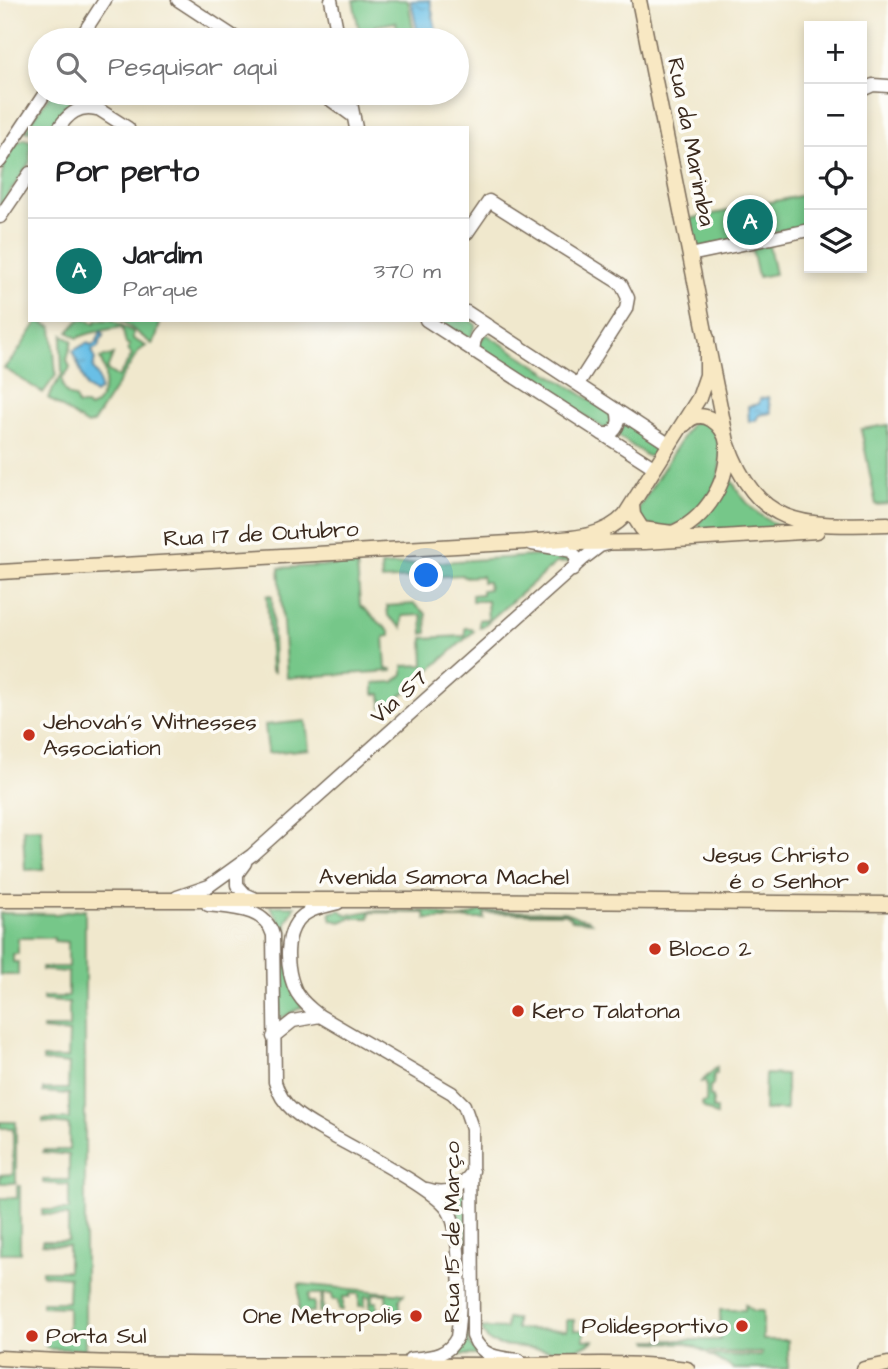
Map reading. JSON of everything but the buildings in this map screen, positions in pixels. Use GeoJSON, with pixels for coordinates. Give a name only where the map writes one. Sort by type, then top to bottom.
{"type":"FeatureCollection","features":[{"type":"Feature","properties":{"kind":"main road","name":"Rua da Marimba"},"geometry":{"type":"LineString","coordinates":[[639,0],[727,442],[741,474],[759,499],[782,515],[808,524],[863,525]]}},
{"type":"Feature","properties":{"kind":"main road","name":"Rua da Marimba"},"geometry":{"type":"LineString","coordinates":[[632,505],[704,387],[707,375],[706,336]]}},
{"type":"Feature","properties":{"kind":"main road"},"geometry":{"type":"LineString","coordinates":[[680,430],[690,418],[705,416],[717,424],[727,442]]}},
{"type":"Feature","properties":{"kind":"main road","name":"Rua da Marimba"},"geometry":{"type":"LineString","coordinates":[[675,533],[698,516],[715,495],[724,473],[727,442]]}},
{"type":"Feature","properties":{"kind":"main road","name":"Rua 17 de Outubro"},"geometry":{"type":"LineString","coordinates":[[632,505],[633,515],[642,528],[675,533],[813,531]]}},
{"type":"Feature","properties":{"kind":"main road","name":"Rua 17 de Outubro"},"geometry":{"type":"LineString","coordinates":[[0,572],[525,542],[600,533],[617,524],[632,505]]}},
{"type":"Feature","properties":{"kind":"main road"},"geometry":{"type":"LineString","coordinates":[[863,525],[888,524]]}},
{"type":"Feature","properties":{"kind":"main road","name":"Rua 17 de Outubro"},"geometry":{"type":"LineString","coordinates":[[525,542],[608,544],[851,529],[863,525]]}},
{"type":"Feature","properties":{"kind":"main road","name":"Rua 17 de Outubro"},"geometry":{"type":"LineString","coordinates":[[645,542],[675,533]]}},
{"type":"Feature","properties":{"kind":"main road","name":"Avenida Samora Machel"},"geometry":{"type":"LineString","coordinates":[[0,900],[256,899],[888,904]]}},
{"type":"Feature","properties":{"kind":"main road"},"geometry":{"type":"LineString","coordinates":[[0,1358],[179,1364],[646,1365],[687,1369]]}},
{"type":"Feature","properties":{"kind":"main road"},"geometry":{"type":"LineString","coordinates":[[864,1369],[888,1364]]}},
{"type":"Feature","properties":{"kind":"street"},"geometry":{"type":"LineString","coordinates":[[87,28],[105,0]]}},
{"type":"Feature","properties":{"kind":"street"},"geometry":{"type":"LineString","coordinates":[[177,0],[220,28]]}},
{"type":"Feature","properties":{"kind":"street"},"geometry":{"type":"LineString","coordinates":[[331,0],[337,28]]}},
{"type":"Feature","properties":{"kind":"street"},"geometry":{"type":"LineString","coordinates":[[867,88],[873,85],[888,86]]}},
{"type":"Feature","properties":{"kind":"street"},"geometry":{"type":"LineString","coordinates":[[0,161],[37,105]]}},
{"type":"Feature","properties":{"kind":"street"},"geometry":{"type":"LineString","coordinates":[[93,105],[125,126]]}},
{"type":"Feature","properties":{"kind":"street"},"geometry":{"type":"LineString","coordinates":[[335,105],[354,122]]}},
{"type":"Feature","properties":{"kind":"street"},"geometry":{"type":"LineString","coordinates":[[60,126],[68,116],[80,108],[104,112]]}},
{"type":"Feature","properties":{"kind":"street"},"geometry":{"type":"LineString","coordinates":[[11,144],[28,137]]}},
{"type":"Feature","properties":{"kind":"street"},"geometry":{"type":"LineString","coordinates":[[0,217],[28,176]]}},
{"type":"Feature","properties":{"kind":"street"},"geometry":{"type":"LineString","coordinates":[[469,230],[489,201],[621,284],[628,298],[626,309],[578,384]]}},
{"type":"Feature","properties":{"kind":"street"},"geometry":{"type":"LineString","coordinates":[[690,256],[804,231]]}},
{"type":"Feature","properties":{"kind":"street"},"geometry":{"type":"LineString","coordinates":[[469,314],[670,445]]}},
{"type":"Feature","properties":{"kind":"street"},"geometry":{"type":"LineString","coordinates":[[429,322],[655,468]]}},
{"type":"Feature","properties":{"kind":"street"},"geometry":{"type":"LineString","coordinates":[[474,352],[478,333],[489,326]]}},
{"type":"Feature","properties":{"kind":"street"},"geometry":{"type":"LineString","coordinates":[[601,434],[610,434],[618,427],[620,418],[617,410]]}},
{"type":"Feature","properties":{"kind":"street"},"geometry":{"type":"LineString","coordinates":[[525,542],[572,551],[577,560],[573,570]]}},
{"type":"Feature","properties":{"kind":"street","name":"Via S7"},"geometry":{"type":"LineString","coordinates":[[256,899],[240,890],[236,880],[241,867],[252,855],[594,550],[608,544]]}},
{"type":"Feature","properties":{"kind":"street","name":"Via S7"},"geometry":{"type":"LineString","coordinates":[[163,900],[202,890],[252,855]]}},
{"type":"Feature","properties":{"kind":"street"},"geometry":{"type":"LineString","coordinates":[[163,900],[255,913],[271,926],[274,935],[275,1082],[279,1095],[291,1110],[430,1191],[447,1192],[463,1185],[473,1171]]}},
{"type":"Feature","properties":{"kind":"street","name":"Rua 15 de Março"},"geometry":{"type":"LineString","coordinates":[[345,900],[306,913],[294,925],[289,940],[293,984],[302,1000],[320,1016],[433,1082],[464,1105],[471,1121],[471,1320],[477,1345],[494,1357],[573,1364]]}},
{"type":"Feature","properties":{"kind":"street"},"geometry":{"type":"LineString","coordinates":[[273,1037],[293,1021],[320,1016]]}},
{"type":"Feature","properties":{"kind":"street"},"geometry":{"type":"LineString","coordinates":[[372,1364],[435,1357],[450,1348],[457,1337],[458,1248],[455,1224],[441,1202],[414,1183]]}},
{"type":"Feature","properties":{"kind":"green space"},"geometry":{"type":"Polygon","coordinates":[[[353,0],[408,0],[413,28],[397,28],[396,22],[374,28],[359,28],[353,0]]]}},
{"type":"Feature","properties":{"kind":"green space"},"geometry":{"type":"Polygon","coordinates":[[[43,105],[78,105],[54,126],[28,126],[43,105]]]}},
{"type":"Feature","properties":{"kind":"green space"},"geometry":{"type":"Polygon","coordinates":[[[24,139],[28,140],[28,165],[0,207],[3,168],[16,144],[24,139]]]}},
{"type":"Feature","properties":{"kind":"green space"},"geometry":{"type":"Polygon","coordinates":[[[804,195],[804,226],[696,249],[689,219],[804,195]]]}},
{"type":"Feature","properties":{"kind":"green space"},"geometry":{"type":"Polygon","coordinates":[[[768,241],[775,274],[758,277],[751,244],[768,241]]]}},
{"type":"Feature","properties":{"kind":"green space"},"geometry":{"type":"Polygon","coordinates":[[[469,320],[476,325],[468,338],[442,322],[469,322],[469,320]]]}},
{"type":"Feature","properties":{"kind":"green space"},"geometry":{"type":"Polygon","coordinates":[[[37,322],[52,327],[56,375],[43,393],[4,368],[37,322]]]}},
{"type":"Feature","properties":{"kind":"green space"},"geometry":{"type":"Polygon","coordinates":[[[77,322],[116,322],[133,332],[133,339],[146,346],[139,351],[93,423],[87,425],[48,398],[62,374],[63,335],[72,341],[67,360],[70,368],[62,379],[63,386],[78,405],[86,405],[89,408],[96,405],[105,382],[100,358],[113,355],[107,370],[118,377],[132,355],[128,350],[130,345],[126,344],[122,327],[77,338],[68,332],[77,322]]]}},
{"type":"Feature","properties":{"kind":"green space"},"geometry":{"type":"Polygon","coordinates":[[[124,322],[160,322],[152,344],[124,322]]]}},
{"type":"Feature","properties":{"kind":"green space"},"geometry":{"type":"Polygon","coordinates":[[[486,334],[613,414],[615,419],[609,428],[603,428],[480,347],[479,342],[486,334]]]}},
{"type":"Feature","properties":{"kind":"green space"},"geometry":{"type":"Polygon","coordinates":[[[697,419],[715,428],[721,458],[717,486],[687,522],[666,528],[646,525],[639,515],[639,508],[690,425],[697,419]]]}},
{"type":"Feature","properties":{"kind":"green space"},"geometry":{"type":"Polygon","coordinates":[[[627,424],[658,444],[653,456],[647,456],[618,436],[627,424]]]}},
{"type":"Feature","properties":{"kind":"green space"},"geometry":{"type":"Polygon","coordinates":[[[888,425],[888,504],[876,505],[861,429],[888,425]]]}},
{"type":"Feature","properties":{"kind":"green space"},"geometry":{"type":"Polygon","coordinates":[[[726,472],[758,514],[788,530],[697,528],[726,472]]]}},
{"type":"Feature","properties":{"kind":"green space"},"geometry":{"type":"Polygon","coordinates":[[[564,554],[571,562],[556,563],[479,627],[479,620],[488,619],[487,601],[472,601],[472,595],[482,594],[482,590],[489,589],[488,582],[482,582],[482,576],[382,580],[381,566],[564,554]]]}},
{"type":"Feature","properties":{"kind":"green space"},"geometry":{"type":"Polygon","coordinates":[[[357,564],[360,605],[390,632],[390,636],[384,637],[386,669],[392,671],[287,678],[279,568],[357,564]]]}},
{"type":"Feature","properties":{"kind":"green space"},"geometry":{"type":"Polygon","coordinates":[[[270,595],[274,672],[271,670],[267,596],[270,595]]]}},
{"type":"Feature","properties":{"kind":"green space"},"geometry":{"type":"Polygon","coordinates":[[[414,604],[426,614],[427,633],[423,634],[422,615],[402,616],[402,628],[388,616],[387,606],[414,604]]]}},
{"type":"Feature","properties":{"kind":"green space"},"geometry":{"type":"Polygon","coordinates":[[[465,628],[474,631],[393,703],[382,707],[381,694],[374,694],[374,683],[394,682],[403,674],[403,666],[424,665],[423,638],[465,636],[465,628]]]}},
{"type":"Feature","properties":{"kind":"green space"},"geometry":{"type":"Polygon","coordinates":[[[306,721],[309,749],[268,753],[265,725],[306,721]]]}},
{"type":"Feature","properties":{"kind":"green space"},"geometry":{"type":"Polygon","coordinates":[[[41,828],[44,869],[25,870],[23,829],[41,828]]]}},
{"type":"Feature","properties":{"kind":"green space"},"geometry":{"type":"Polygon","coordinates":[[[270,906],[295,906],[287,921],[286,960],[302,1007],[280,1019],[279,926],[270,906]]]}},
{"type":"Feature","properties":{"kind":"green space"},"geometry":{"type":"Polygon","coordinates":[[[85,909],[85,1349],[49,1349],[45,1345],[43,1333],[68,1333],[68,1307],[42,1306],[42,1302],[68,1302],[69,1277],[42,1275],[42,1271],[68,1271],[68,1246],[42,1244],[42,1241],[68,1241],[68,1216],[42,1214],[43,1210],[69,1210],[69,1185],[43,1183],[43,1180],[69,1180],[69,1155],[43,1150],[69,1150],[69,1125],[43,1122],[43,1119],[69,1119],[69,1094],[43,1092],[43,1089],[68,1089],[69,1064],[43,1061],[43,1058],[68,1058],[69,1033],[43,1028],[69,1028],[69,1003],[43,1000],[43,997],[68,997],[68,972],[42,970],[42,967],[68,967],[68,942],[54,941],[54,938],[18,938],[18,954],[13,954],[13,962],[18,962],[18,975],[0,975],[0,913],[56,914],[85,909]]]}},
{"type":"Feature","properties":{"kind":"green space"},"geometry":{"type":"Polygon","coordinates":[[[340,910],[347,915],[370,911],[431,911],[455,919],[426,919],[425,913],[370,912],[369,918],[350,918],[341,922],[332,920],[330,913],[340,910]]]}},
{"type":"Feature","properties":{"kind":"green space"},"geometry":{"type":"Polygon","coordinates":[[[480,911],[566,912],[591,922],[572,920],[567,914],[484,913],[484,919],[455,919],[480,911]]]}},
{"type":"Feature","properties":{"kind":"green space"},"geometry":{"type":"Polygon","coordinates":[[[717,1067],[713,1085],[710,1086],[710,1097],[713,1097],[713,1109],[717,1109],[717,1116],[703,1107],[702,1103],[706,1102],[706,1082],[701,1082],[717,1067]]]}},
{"type":"Feature","properties":{"kind":"green space"},"geometry":{"type":"Polygon","coordinates":[[[765,1074],[786,1075],[786,1110],[764,1110],[765,1074]]]}},
{"type":"Feature","properties":{"kind":"green space"},"geometry":{"type":"Polygon","coordinates":[[[0,1122],[16,1122],[16,1183],[0,1183],[0,1175],[13,1174],[13,1128],[0,1128],[0,1122]]]}},
{"type":"Feature","properties":{"kind":"green space"},"geometry":{"type":"Polygon","coordinates":[[[17,1186],[20,1186],[20,1253],[0,1253],[0,1198],[17,1198],[17,1186]]]}},
{"type":"Feature","properties":{"kind":"green space"},"geometry":{"type":"Polygon","coordinates":[[[469,1188],[467,1333],[469,1343],[478,1355],[452,1355],[462,1338],[463,1236],[458,1215],[449,1199],[469,1188]]]}},
{"type":"Feature","properties":{"kind":"green space"},"geometry":{"type":"Polygon","coordinates":[[[299,1284],[404,1294],[400,1299],[400,1312],[391,1312],[391,1307],[387,1307],[386,1294],[373,1294],[373,1302],[377,1302],[377,1312],[370,1312],[370,1296],[365,1296],[365,1306],[359,1306],[359,1294],[343,1297],[343,1310],[339,1310],[338,1300],[333,1300],[332,1294],[323,1294],[323,1312],[319,1312],[322,1294],[309,1294],[308,1302],[314,1302],[314,1312],[305,1312],[304,1319],[291,1319],[291,1313],[299,1312],[299,1284]]]}},
{"type":"Feature","properties":{"kind":"green space"},"geometry":{"type":"Polygon","coordinates":[[[745,1304],[754,1311],[763,1311],[763,1340],[788,1340],[788,1369],[734,1369],[710,1355],[761,1356],[762,1353],[706,1352],[687,1343],[648,1340],[720,1340],[720,1310],[745,1310],[745,1304]]]}},
{"type":"Feature","properties":{"kind":"green space"},"geometry":{"type":"Polygon","coordinates":[[[507,1319],[516,1319],[516,1329],[567,1330],[567,1320],[574,1320],[574,1330],[584,1330],[584,1340],[595,1340],[572,1352],[500,1345],[488,1341],[481,1328],[506,1329],[507,1319]]]}},
{"type":"Feature","properties":{"kind":"water"},"geometry":{"type":"Polygon","coordinates":[[[430,0],[436,28],[417,28],[411,1],[430,0]]]}},
{"type":"Feature","properties":{"kind":"water"},"geometry":{"type":"Polygon","coordinates":[[[101,331],[104,334],[98,347],[92,350],[95,358],[93,369],[100,387],[95,394],[87,388],[73,351],[87,343],[96,343],[101,331]]]}},
{"type":"Feature","properties":{"kind":"water"},"geometry":{"type":"Polygon","coordinates":[[[768,397],[771,413],[759,415],[756,420],[749,422],[748,406],[759,404],[760,399],[768,397]]]}},
{"type":"Feature","properties":{"kind":"place","name":"Jardim"},"geometry":{"type":"Point","coordinates":[750,222]}},
{"type":"Feature","properties":{"kind":"place","name":"Jehovah's Witnesses Association"},"geometry":{"type":"Point","coordinates":[29,735]}},
{"type":"Feature","properties":{"kind":"place","name":"Jesus Christo é o Senhor"},"geometry":{"type":"Point","coordinates":[863,868]}},
{"type":"Feature","properties":{"kind":"place","name":"Bloco 2"},"geometry":{"type":"Point","coordinates":[655,949]}},
{"type":"Feature","properties":{"kind":"place","name":"Kero Talatona"},"geometry":{"type":"Point","coordinates":[518,1011]}},
{"type":"Feature","properties":{"kind":"place","name":"One Metropolis"},"geometry":{"type":"Point","coordinates":[416,1316]}},
{"type":"Feature","properties":{"kind":"place","name":"Polidesportivo"},"geometry":{"type":"Point","coordinates":[742,1326]}},
{"type":"Feature","properties":{"kind":"place","name":"Porta Sul"},"geometry":{"type":"Point","coordinates":[32,1336]}}]}
